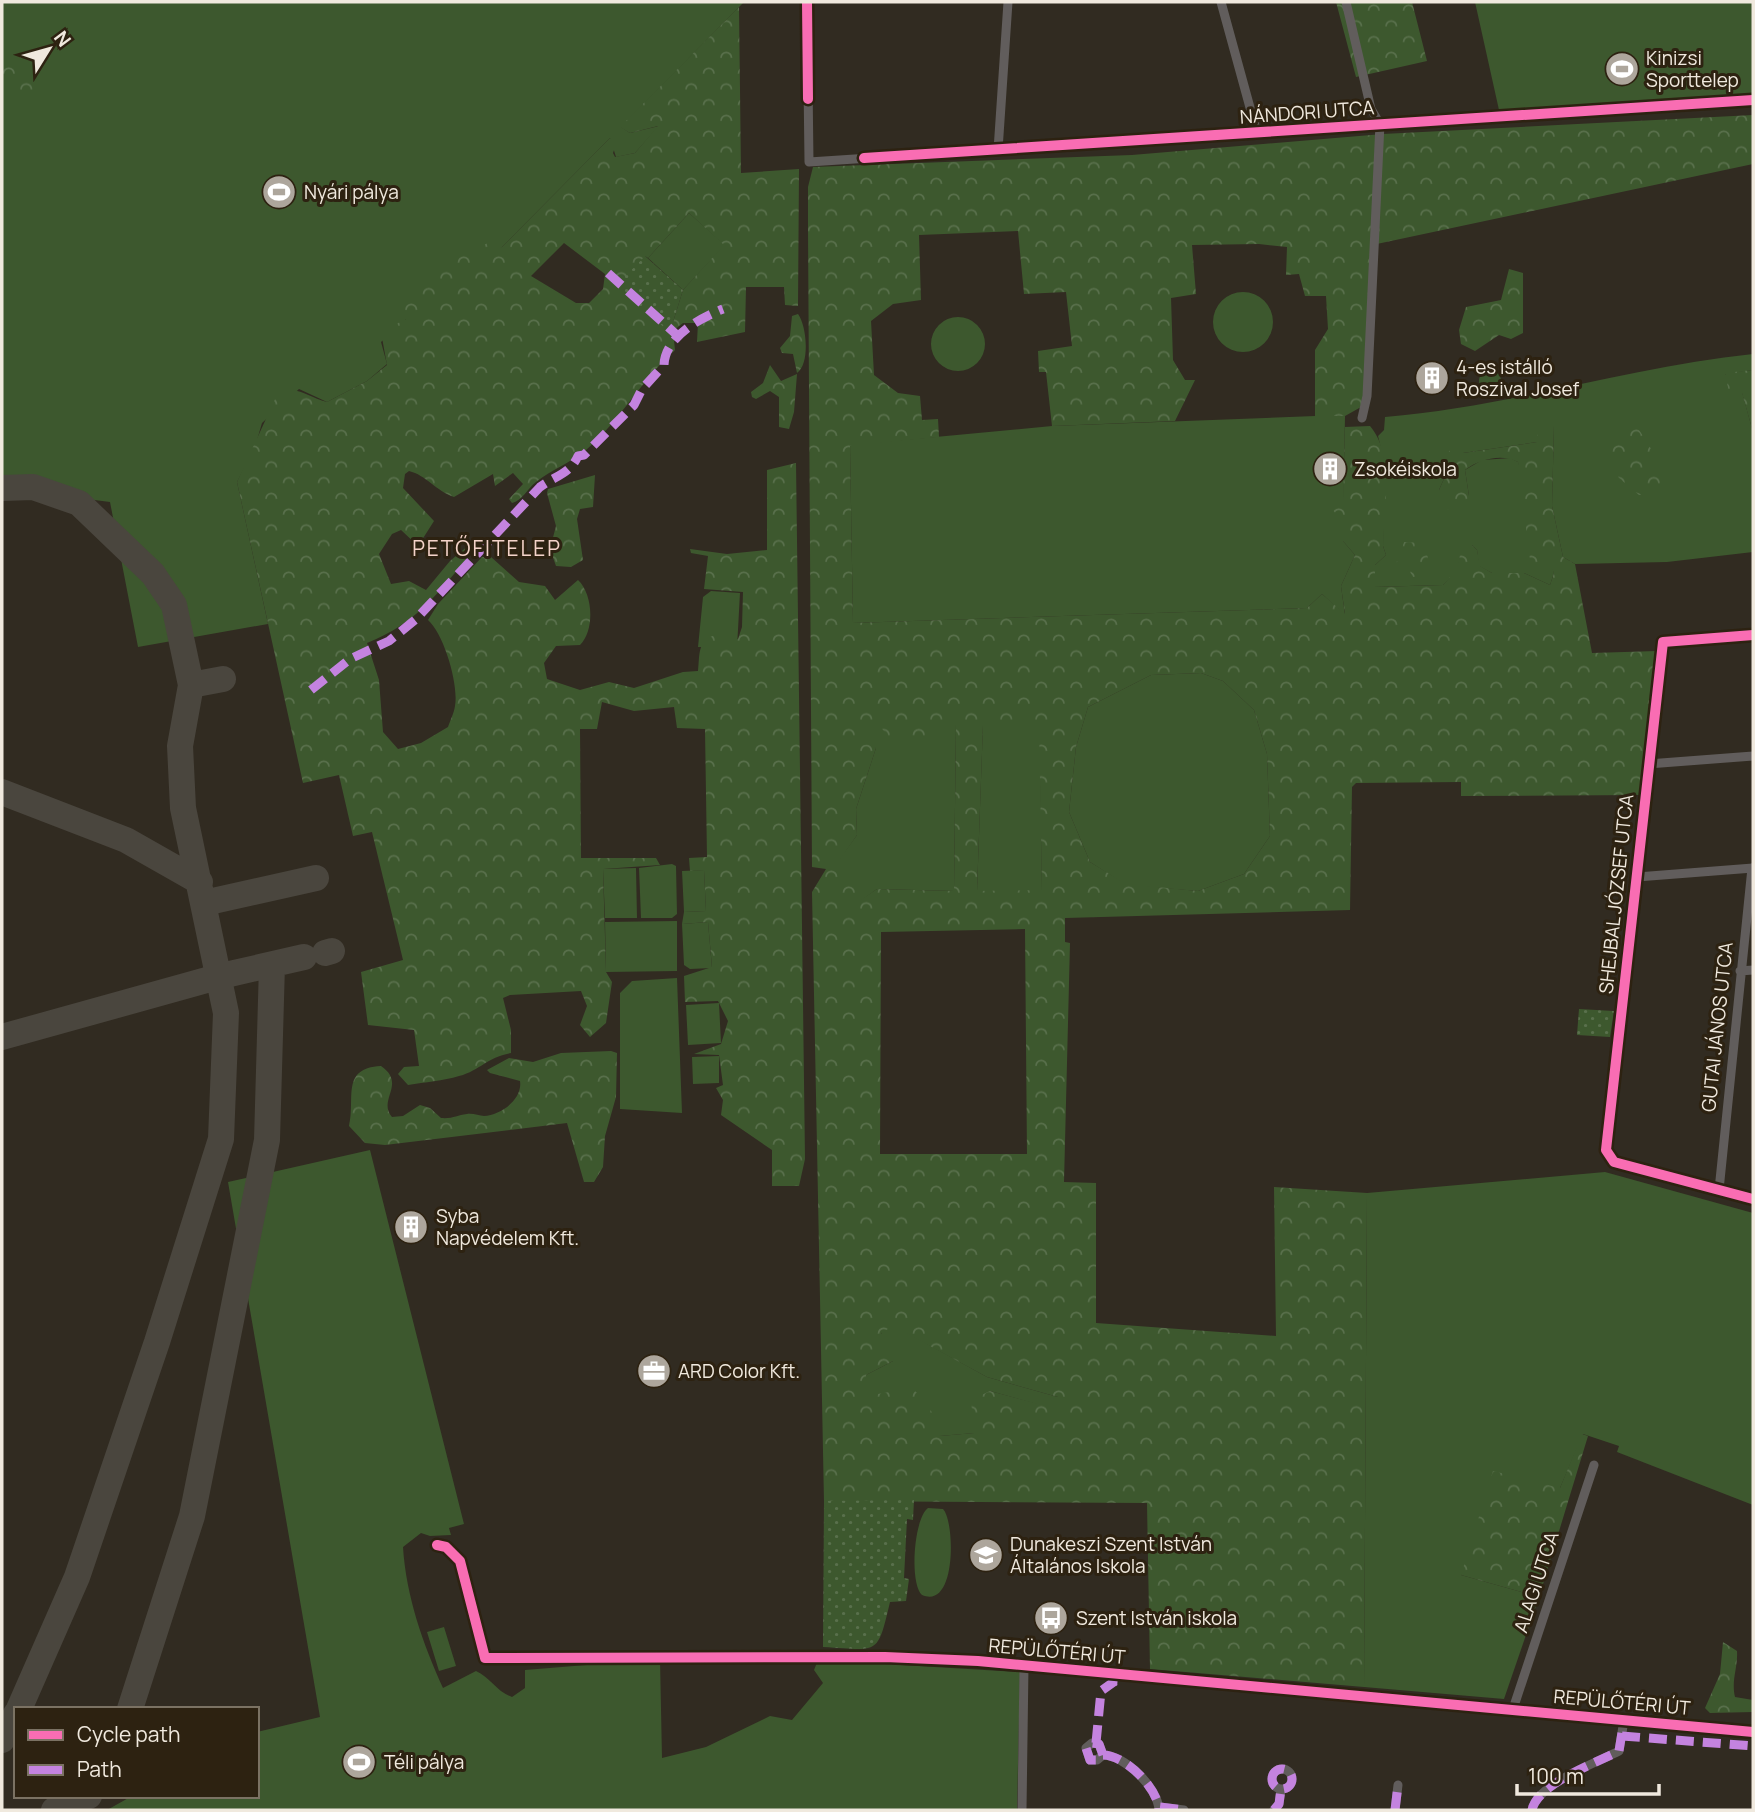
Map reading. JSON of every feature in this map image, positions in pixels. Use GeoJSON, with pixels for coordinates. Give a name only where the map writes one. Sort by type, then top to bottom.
{"type":"FeatureCollection","features":[{"type":"Feature","properties":{"kind":"street","name":"NÁNDORI UTCA"},"geometry":{"type":"LineString","coordinates":[[807,2],[809,162],[1753,100]]}},
{"type":"Feature","properties":{"kind":"street"},"geometry":{"type":"LineString","coordinates":[[998,150],[1009,2]]}},
{"type":"Feature","properties":{"kind":"street"},"geometry":{"type":"LineString","coordinates":[[1221,2],[1256,133]]}},
{"type":"Feature","properties":{"kind":"street"},"geometry":{"type":"LineString","coordinates":[[1346,2],[1371,109],[1380,124],[1367,396],[1362,418]]}},
{"type":"Feature","properties":{"kind":"street","name":"SHEJBAL JÓZSEF UTCA"},"geometry":{"type":"LineString","coordinates":[[1719,1190],[1614,1162],[1606,1150],[1663,642],[1753,635]]}},
{"type":"Feature","properties":{"kind":"street"},"geometry":{"type":"LineString","coordinates":[[1648,764],[1753,756]]}},
{"type":"Feature","properties":{"kind":"street"},"geometry":{"type":"LineString","coordinates":[[1637,877],[1753,868]]}},
{"type":"Feature","properties":{"kind":"street","name":"GUTAI JÁNOS UTCA"},"geometry":{"type":"LineString","coordinates":[[1719,1190],[1740,971],[1753,868]]}},
{"type":"Feature","properties":{"kind":"street"},"geometry":{"type":"LineString","coordinates":[[1740,971],[1753,970]]}},
{"type":"Feature","properties":{"kind":"street"},"geometry":{"type":"LineString","coordinates":[[1719,1190],[1753,1199]]}},
{"type":"Feature","properties":{"kind":"street","name":"ALAGI UTCA"},"geometry":{"type":"LineString","coordinates":[[1513,1709],[1594,1465]]}},
{"type":"Feature","properties":{"kind":"street","name":"REPÜLŐTÉRI ÚT"},"geometry":{"type":"LineString","coordinates":[[438,1545],[446,1547],[460,1561],[485,1658],[885,1657],[1024,1665],[1753,1732]]}},
{"type":"Feature","properties":{"kind":"street","name":"REPÜLŐTÉRI ÚT"},"geometry":{"type":"LineString","coordinates":[[1022,1687],[1024,1665]]}},
{"type":"Feature","properties":{"kind":"street","name":"REPÜLŐTÉRI ÚT"},"geometry":{"type":"LineString","coordinates":[[1022,1687],[1035,1672],[1048,1667]]}},
{"type":"Feature","properties":{"kind":"street"},"geometry":{"type":"LineString","coordinates":[[1022,1687],[1022,1810]]}},
{"type":"Feature","properties":{"kind":"street"},"geometry":{"type":"LineString","coordinates":[[1532,1810],[1534,1803],[1546,1789],[1619,1751],[1624,1720]]}},
{"type":"Feature","properties":{"kind":"street"},"geometry":{"type":"LineString","coordinates":[[1103,1755],[1123,1758],[1156,1795],[1160,1809],[1184,1810]]}},
{"type":"Feature","properties":{"kind":"street"},"geometry":{"type":"LineString","coordinates":[[1395,1810],[1398,1785]]}},
{"type":"Feature","properties":{"kind":"street"},"geometry":{"type":"LineString","coordinates":[[1273,1810],[1279,1804],[1281,1789]]}},
{"type":"Feature","properties":{"kind":"green space","name":"Nyári pálya"},"geometry":{"type":"Polygon","coordinates":[[[2,2],[744,2],[621,127],[630,133],[659,126],[635,153],[616,157],[610,138],[502,247],[406,319],[381,342],[387,364],[367,381],[327,402],[299,389],[262,423],[255,447],[237,482],[268,624],[138,647],[110,502],[2,488],[2,2]]]}},
{"type":"Feature","properties":{"kind":"green space"},"geometry":{"type":"Polygon","coordinates":[[[1336,2],[1412,2],[1427,61],[1356,77],[1336,2]]]}},
{"type":"Feature","properties":{"kind":"green space","name":"Kinizsi Sporttelep"},"geometry":{"type":"Polygon","coordinates":[[[1475,2],[1753,2],[1753,94],[1499,110],[1475,2]]]}},
{"type":"Feature","properties":{"kind":"green space"},"geometry":{"type":"Polygon","coordinates":[[[739,7],[741,173],[799,169],[798,306],[785,305],[784,287],[746,287],[745,332],[697,342],[698,323],[683,323],[673,331],[675,350],[598,438],[580,455],[536,482],[516,502],[512,503],[509,499],[523,484],[513,473],[495,486],[493,474],[454,497],[415,473],[409,471],[405,474],[403,488],[434,521],[420,543],[416,544],[401,530],[392,534],[379,554],[391,584],[409,581],[426,590],[450,561],[469,545],[472,553],[426,606],[400,626],[367,643],[379,680],[383,732],[398,749],[421,743],[448,727],[455,706],[455,686],[445,648],[428,620],[438,604],[482,557],[491,557],[519,582],[545,586],[555,600],[578,580],[583,586],[590,612],[585,638],[580,645],[556,646],[544,663],[547,679],[580,690],[609,682],[634,688],[683,672],[698,671],[700,649],[705,641],[715,635],[724,640],[738,639],[742,627],[743,592],[704,589],[708,556],[691,553],[690,549],[727,554],[767,550],[767,470],[796,463],[805,1159],[799,1186],[772,1186],[772,1150],[721,1115],[723,1100],[716,1088],[723,1085],[719,1055],[694,1054],[721,1044],[728,1021],[718,1001],[685,1002],[684,976],[712,967],[708,922],[682,924],[684,912],[706,911],[704,870],[690,871],[689,858],[707,857],[705,729],[677,728],[674,707],[634,711],[602,702],[597,729],[580,729],[581,858],[656,858],[660,865],[603,869],[606,972],[612,982],[606,1023],[590,1037],[580,1025],[587,1006],[581,991],[510,995],[503,998],[511,1030],[511,1053],[447,1079],[408,1085],[398,1074],[404,1067],[419,1066],[414,1030],[368,1025],[361,972],[403,960],[372,832],[353,836],[339,775],[303,783],[237,482],[276,397],[295,391],[327,402],[367,381],[387,365],[381,332],[406,319],[403,308],[441,262],[471,253],[489,242],[493,245],[492,249],[502,247],[610,138],[616,144],[613,153],[615,157],[635,153],[658,126],[630,133],[620,127],[739,7]],[[689,213],[648,258],[645,256],[673,322],[683,290],[724,245],[689,213]],[[564,243],[531,276],[576,303],[589,303],[603,289],[605,274],[564,243]]]}},
{"type":"Feature","properties":{"kind":"green space"},"geometry":{"type":"Polygon","coordinates":[[[2,51],[22,52],[40,79],[28,101],[2,96],[2,51]]]}},
{"type":"Feature","properties":{"kind":"green space"},"geometry":{"type":"Polygon","coordinates":[[[1753,115],[1753,164],[1372,245],[1366,393],[1361,407],[1345,416],[1315,416],[1315,350],[1328,329],[1326,296],[1305,296],[1299,274],[1286,275],[1287,247],[1259,244],[1192,245],[1196,294],[1171,298],[1173,360],[1185,380],[1195,380],[1175,421],[1052,426],[1046,372],[1039,372],[1038,351],[1072,346],[1066,292],[1024,294],[1018,231],[919,235],[921,300],[893,304],[871,321],[874,375],[898,393],[920,396],[922,420],[938,419],[939,437],[850,446],[853,623],[1307,608],[1322,594],[1345,614],[1341,586],[1355,555],[1343,541],[1342,521],[1332,509],[1343,501],[1345,427],[1370,426],[1383,452],[1386,483],[1383,546],[1386,555],[1375,565],[1375,587],[1443,585],[1457,565],[1459,542],[1467,540],[1477,550],[1480,566],[1492,573],[1524,573],[1550,585],[1554,573],[1551,567],[1546,571],[1530,560],[1518,462],[1491,458],[1465,470],[1469,496],[1461,511],[1448,510],[1439,490],[1447,472],[1449,451],[1461,447],[1463,453],[1537,442],[1537,426],[1549,418],[1554,425],[1552,506],[1563,557],[1575,564],[1592,653],[1657,651],[1640,795],[1461,796],[1461,782],[1356,783],[1352,787],[1350,910],[1065,918],[1065,942],[1070,943],[1064,1182],[1096,1183],[1096,1323],[1276,1336],[1274,1187],[1367,1193],[1364,1687],[1150,1669],[1147,1503],[824,1501],[812,892],[826,869],[812,867],[808,187],[813,167],[1132,155],[1383,134],[1753,115]],[[1201,673],[1151,675],[1088,707],[1076,747],[1069,812],[1090,862],[1126,884],[1198,891],[1244,874],[1270,836],[1267,754],[1254,710],[1223,681],[1201,673]],[[1039,724],[983,725],[977,891],[1042,890],[1039,724]],[[855,725],[855,746],[870,744],[876,748],[856,809],[857,835],[839,861],[858,875],[859,901],[877,889],[954,891],[956,725],[939,725],[923,740],[892,741],[879,725],[855,725]],[[1025,929],[881,932],[880,1154],[1027,1154],[1025,929]],[[893,1326],[881,1333],[893,1342],[893,1361],[866,1375],[866,1396],[913,1388],[938,1420],[940,1436],[974,1433],[971,1400],[990,1391],[1058,1409],[1058,1397],[987,1377],[893,1326]]]}},
{"type":"Feature","properties":{"kind":"green space"},"geometry":{"type":"Polygon","coordinates":[[[689,213],[725,245],[683,290],[648,258],[689,213]]]}},
{"type":"Feature","properties":{"kind":"green space"},"geometry":{"type":"Polygon","coordinates":[[[645,256],[683,290],[673,322],[666,329],[616,286],[645,256]]]}},
{"type":"Feature","properties":{"kind":"green space"},"geometry":{"type":"Polygon","coordinates":[[[1509,269],[1523,273],[1523,333],[1511,339],[1499,335],[1475,351],[1461,344],[1459,330],[1466,307],[1501,300],[1509,269]]]}},
{"type":"Feature","properties":{"kind":"green space"},"geometry":{"type":"Polygon","coordinates":[[[1237,292],[1249,292],[1265,300],[1271,310],[1271,334],[1265,344],[1249,352],[1237,352],[1221,344],[1213,328],[1213,316],[1221,300],[1237,292]]]}},
{"type":"Feature","properties":{"kind":"green space"},"geometry":{"type":"Polygon","coordinates":[[[798,314],[806,345],[804,362],[797,373],[793,354],[782,353],[780,348],[790,336],[792,316],[798,314]]]}},
{"type":"Feature","properties":{"kind":"green space"},"geometry":{"type":"Polygon","coordinates":[[[958,317],[977,325],[985,344],[977,363],[958,371],[939,363],[931,344],[939,325],[958,317]]]}},
{"type":"Feature","properties":{"kind":"green space"},"geometry":{"type":"Polygon","coordinates":[[[1753,354],[1753,370],[1725,374],[1742,392],[1753,432],[1753,552],[1667,562],[1575,564],[1563,557],[1552,506],[1554,425],[1537,442],[1463,453],[1447,472],[1439,490],[1469,496],[1465,470],[1482,460],[1510,458],[1518,462],[1554,573],[1550,585],[1524,573],[1492,573],[1479,566],[1477,550],[1472,545],[1462,548],[1457,571],[1443,585],[1374,587],[1375,565],[1386,555],[1383,546],[1384,461],[1378,436],[1384,430],[1385,417],[1477,405],[1661,368],[1753,354]]]}},
{"type":"Feature","properties":{"kind":"green space"},"geometry":{"type":"Polygon","coordinates":[[[770,365],[781,381],[797,374],[794,412],[789,429],[779,427],[779,397],[770,391],[756,399],[752,397],[751,392],[763,383],[770,365]]]}},
{"type":"Feature","properties":{"kind":"green space"},"geometry":{"type":"Polygon","coordinates":[[[1490,370],[1498,373],[1501,381],[1498,389],[1490,392],[1482,389],[1479,381],[1482,373],[1490,370]]]}},
{"type":"Feature","properties":{"kind":"green space"},"geometry":{"type":"Polygon","coordinates":[[[1753,370],[1753,432],[1742,393],[1729,393],[1725,373],[1753,370]]]}},
{"type":"Feature","properties":{"kind":"green space"},"geometry":{"type":"Polygon","coordinates":[[[1345,416],[1343,541],[1355,555],[1341,586],[1345,615],[1322,594],[1307,608],[853,623],[850,445],[1052,426],[1345,416]]]}},
{"type":"Feature","properties":{"kind":"green space"},"geometry":{"type":"Polygon","coordinates":[[[1636,425],[1665,471],[1666,486],[1657,493],[1639,495],[1619,478],[1606,457],[1616,428],[1636,425]]]}},
{"type":"Feature","properties":{"kind":"green space"},"geometry":{"type":"Polygon","coordinates":[[[595,475],[593,507],[580,509],[577,519],[583,560],[571,567],[556,566],[550,549],[556,526],[548,489],[595,475]]]}},
{"type":"Feature","properties":{"kind":"green space"},"geometry":{"type":"Polygon","coordinates":[[[1404,542],[1424,543],[1428,558],[1424,576],[1412,577],[1409,568],[1398,571],[1393,564],[1398,561],[1404,542]]]}},
{"type":"Feature","properties":{"kind":"green space"},"geometry":{"type":"Polygon","coordinates":[[[711,591],[740,593],[737,648],[698,647],[703,597],[711,591]]]}},
{"type":"Feature","properties":{"kind":"green space"},"geometry":{"type":"Polygon","coordinates":[[[1201,673],[1223,681],[1254,710],[1267,754],[1270,836],[1244,874],[1198,891],[1126,885],[1090,862],[1069,812],[1076,747],[1088,707],[1151,675],[1201,673]]]}},
{"type":"Feature","properties":{"kind":"green space"},"geometry":{"type":"Polygon","coordinates":[[[983,724],[1040,724],[1042,891],[977,891],[983,724]]]}},
{"type":"Feature","properties":{"kind":"green space"},"geometry":{"type":"Polygon","coordinates":[[[855,725],[956,725],[954,891],[877,889],[859,902],[838,861],[857,835],[856,809],[876,748],[855,746],[855,725]]]}},
{"type":"Feature","properties":{"kind":"green space"},"geometry":{"type":"Polygon","coordinates":[[[672,864],[676,866],[677,914],[672,918],[641,918],[639,868],[672,864]]]}},
{"type":"Feature","properties":{"kind":"green space"},"geometry":{"type":"Polygon","coordinates":[[[636,868],[637,918],[605,918],[603,869],[636,868]]]}},
{"type":"Feature","properties":{"kind":"green space"},"geometry":{"type":"Polygon","coordinates":[[[704,870],[706,911],[684,912],[682,871],[704,870]]]}},
{"type":"Feature","properties":{"kind":"green space"},"geometry":{"type":"Polygon","coordinates":[[[677,921],[677,971],[606,972],[605,922],[677,921]]]}},
{"type":"Feature","properties":{"kind":"green space"},"geometry":{"type":"Polygon","coordinates":[[[708,922],[712,968],[690,969],[684,965],[682,924],[708,922]]]}},
{"type":"Feature","properties":{"kind":"green space"},"geometry":{"type":"Polygon","coordinates":[[[677,978],[682,1113],[620,1109],[620,993],[632,981],[677,978]]]}},
{"type":"Feature","properties":{"kind":"green space"},"geometry":{"type":"Polygon","coordinates":[[[719,1003],[721,1043],[688,1045],[686,1005],[719,1003]]]}},
{"type":"Feature","properties":{"kind":"green space"},"geometry":{"type":"Polygon","coordinates":[[[1579,1009],[1614,1011],[1610,1037],[1577,1035],[1579,1009]]]}},
{"type":"Feature","properties":{"kind":"green space"},"geometry":{"type":"Polygon","coordinates":[[[561,1053],[617,1053],[616,1097],[605,1136],[603,1167],[594,1182],[584,1182],[567,1123],[385,1145],[365,1143],[349,1126],[352,1087],[360,1072],[368,1068],[381,1066],[392,1079],[388,1111],[392,1117],[403,1116],[420,1105],[430,1108],[441,1118],[469,1114],[484,1116],[504,1109],[518,1094],[520,1081],[487,1070],[509,1058],[533,1062],[561,1053]]]}},
{"type":"Feature","properties":{"kind":"green space"},"geometry":{"type":"Polygon","coordinates":[[[719,1056],[719,1083],[693,1084],[692,1057],[719,1056]]]}},
{"type":"Feature","properties":{"kind":"green space"},"geometry":{"type":"Polygon","coordinates":[[[370,1150],[464,1524],[449,1528],[451,1535],[430,1536],[421,1533],[403,1547],[408,1584],[417,1619],[443,1688],[476,1671],[512,1697],[525,1688],[525,1670],[660,1659],[662,1758],[706,1747],[770,1716],[792,1720],[823,1683],[814,1670],[818,1660],[1020,1672],[1017,1810],[107,1810],[128,1798],[259,1798],[259,1732],[320,1717],[228,1182],[370,1150]]]}},
{"type":"Feature","properties":{"kind":"green space"},"geometry":{"type":"Polygon","coordinates":[[[1605,1172],[1753,1213],[1753,1505],[1617,1452],[1619,1446],[1583,1434],[1560,1488],[1461,1575],[1539,1597],[1504,1699],[1364,1687],[1367,1193],[1605,1172]]]}},
{"type":"Feature","properties":{"kind":"green space"},"geometry":{"type":"Polygon","coordinates":[[[893,1325],[987,1377],[1058,1397],[1058,1410],[990,1391],[975,1433],[940,1436],[866,1397],[866,1375],[893,1361],[881,1332],[893,1325]]]}},
{"type":"Feature","properties":{"kind":"green space"},"geometry":{"type":"Polygon","coordinates":[[[1582,1434],[1588,1436],[1539,1597],[1461,1575],[1493,1471],[1560,1488],[1582,1434]]]}},
{"type":"Feature","properties":{"kind":"green space"},"geometry":{"type":"Polygon","coordinates":[[[914,1500],[913,1520],[907,1519],[904,1578],[909,1579],[906,1601],[890,1602],[882,1633],[873,1646],[865,1649],[823,1647],[824,1501],[914,1500]]]}},
{"type":"Feature","properties":{"kind":"green space"},"geometry":{"type":"Polygon","coordinates":[[[928,1508],[943,1509],[950,1530],[951,1545],[947,1578],[942,1590],[933,1596],[922,1595],[915,1578],[914,1565],[919,1524],[928,1508]]]}},
{"type":"Feature","properties":{"kind":"green space"},"geometry":{"type":"Polygon","coordinates":[[[444,1627],[456,1666],[439,1671],[427,1632],[444,1627]]]}},
{"type":"Feature","properties":{"kind":"green space"},"geometry":{"type":"Polygon","coordinates":[[[1723,1642],[1737,1651],[1735,1697],[1753,1700],[1753,1712],[1710,1713],[1705,1708],[1720,1674],[1723,1642]]]}},
{"type":"Feature","properties":{"kind":"taxiway"},"geometry":{"type":"LineString","coordinates":[[2,488],[33,487],[79,503],[153,574],[174,605],[191,685],[180,746],[183,808],[226,1013],[221,1139],[157,1342],[77,1577],[20,1707]]}},
{"type":"Feature","properties":{"kind":"taxiway"},"geometry":{"type":"LineString","coordinates":[[191,685],[223,679]]}},
{"type":"Feature","properties":{"kind":"taxiway"},"geometry":{"type":"LineString","coordinates":[[2,792],[126,840],[200,882]]}},
{"type":"Feature","properties":{"kind":"taxiway"},"geometry":{"type":"LineString","coordinates":[[204,903],[316,878]]}},
{"type":"Feature","properties":{"kind":"taxiway"},"geometry":{"type":"LineString","coordinates":[[325,953],[332,951]]}},
{"type":"Feature","properties":{"kind":"taxiway"},"geometry":{"type":"LineString","coordinates":[[2,1037],[221,976],[304,957]]}},
{"type":"Feature","properties":{"kind":"taxiway"},"geometry":{"type":"LineString","coordinates":[[131,1707],[192,1516],[267,1140],[272,965]]}},
{"type":"Feature","properties":{"kind":"taxiway"},"geometry":{"type":"LineString","coordinates":[[2,1740],[14,1718]]}},
{"type":"Feature","properties":{"kind":"taxiway"},"geometry":{"type":"LineString","coordinates":[[54,1810],[84,1798]]}},
{"type":"Feature","properties":{"kind":"marked path"},"geometry":{"type":"LineString","coordinates":[[608,273],[678,336]]}},
{"type":"Feature","properties":{"kind":"marked path"},"geometry":{"type":"LineString","coordinates":[[311,690],[350,659],[389,641],[415,620],[540,487],[566,471],[578,456],[584,455],[634,405],[642,389],[664,365],[670,346],[677,337],[694,323],[723,309]]}},
{"type":"Feature","properties":{"kind":"marked path"},"geometry":{"type":"LineString","coordinates":[[1096,1743],[1101,1691],[1115,1681],[1126,1682]]}},
{"type":"Feature","properties":{"kind":"marked path"},"geometry":{"type":"LineString","coordinates":[[1532,1810],[1536,1800],[1556,1783],[1619,1751],[1624,1720]]}},
{"type":"Feature","properties":{"kind":"marked path"},"geometry":{"type":"LineString","coordinates":[[1622,1736],[1753,1746]]}},
{"type":"Feature","properties":{"kind":"marked path"},"geometry":{"type":"LineString","coordinates":[[1103,1755],[1099,1744],[1092,1743],[1086,1748],[1090,1760],[1097,1760],[1103,1755],[1112,1756],[1139,1774],[1153,1792],[1159,1810]]}},
{"type":"Feature","properties":{"kind":"marked path"},"geometry":{"type":"LineString","coordinates":[[1282,1769],[1289,1772],[1292,1779],[1289,1786],[1282,1789],[1275,1786],[1272,1779],[1275,1772],[1282,1769]]}},
{"type":"Feature","properties":{"kind":"marked path"},"geometry":{"type":"LineString","coordinates":[[1395,1810],[1398,1785]]}},
{"type":"Feature","properties":{"kind":"marked path"},"geometry":{"type":"LineString","coordinates":[[1274,1810],[1279,1804],[1281,1789]]}},
{"type":"Feature","properties":{"kind":"marked path"},"geometry":{"type":"LineString","coordinates":[[1160,1807],[1184,1810]]}},
{"type":"Feature","properties":{"kind":"cycle path"},"geometry":{"type":"LineString","coordinates":[[807,2],[808,99]]}},
{"type":"Feature","properties":{"kind":"cycle path"},"geometry":{"type":"LineString","coordinates":[[864,158],[1753,100]]}},
{"type":"Feature","properties":{"kind":"cycle path"},"geometry":{"type":"LineString","coordinates":[[1753,635],[1663,642],[1606,1150],[1614,1162],[1753,1199]]}},
{"type":"Feature","properties":{"kind":"cycle path"},"geometry":{"type":"LineString","coordinates":[[437,1545],[446,1547],[460,1561],[485,1658],[885,1657],[978,1661],[1753,1732]]}},
{"type":"Feature","properties":{"kind":"place","name":"Kinizsi Sporttelep"},"geometry":{"type":"Point","coordinates":[1622,69]}},
{"type":"Feature","properties":{"kind":"place","name":"Nyári pálya"},"geometry":{"type":"Point","coordinates":[279,192]}},
{"type":"Feature","properties":{"kind":"place","name":"4-es istálló Roszival Josef"},"geometry":{"type":"Point","coordinates":[1432,378]}},
{"type":"Feature","properties":{"kind":"place","name":"Zsokéiskola"},"geometry":{"type":"Point","coordinates":[1330,469]}},
{"type":"Feature","properties":{"kind":"place","name":"Syba Napvédelem Kft."},"geometry":{"type":"Point","coordinates":[411,1227]}},
{"type":"Feature","properties":{"kind":"place","name":"ARD Color Kft."},"geometry":{"type":"Point","coordinates":[654,1371]}},
{"type":"Feature","properties":{"kind":"place","name":"Dunakeszi Szent István Általános Iskola"},"geometry":{"type":"Point","coordinates":[986,1555]}},
{"type":"Feature","properties":{"kind":"place","name":"Szent István iskola"},"geometry":{"type":"Point","coordinates":[1051,1618]}},
{"type":"Feature","properties":{"kind":"place","name":"Téli pálya"},"geometry":{"type":"Point","coordinates":[359,1762]}},
{"type":"Feature","properties":{"kind":"district","name":"PETŐFITELEP"},"geometry":{"type":"Point","coordinates":[487,548]}}]}
